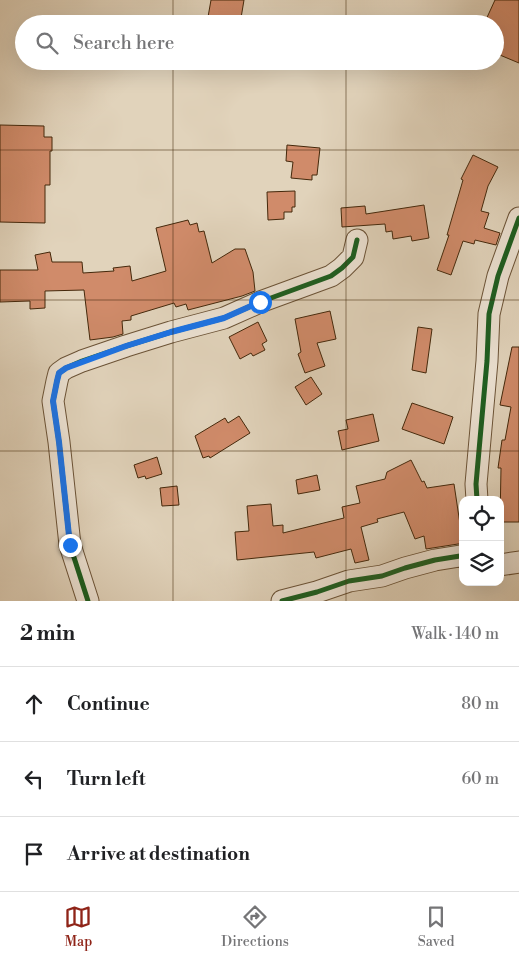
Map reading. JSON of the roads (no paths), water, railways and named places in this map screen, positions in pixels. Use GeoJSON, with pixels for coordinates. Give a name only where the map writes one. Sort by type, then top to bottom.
{"type":"FeatureCollection","features":[{"type":"Feature","properties":{"kind":"street"},"geometry":{"type":"LineString","coordinates":[[477,496],[476,484],[487,361],[489,314],[498,276],[519,218]]}},
{"type":"Feature","properties":{"kind":"street"},"geometry":{"type":"LineString","coordinates":[[88,601],[70,545],[53,401],[59,373],[66,368],[99,355],[171,332],[224,318],[260,302],[331,276],[353,258],[357,240]]}},
{"type":"Feature","properties":{"kind":"street"},"geometry":{"type":"LineString","coordinates":[[282,601],[349,581],[382,576],[435,560],[459,556]]}},
{"type":"Feature","properties":{"kind":"street"},"geometry":{"type":"LineString","coordinates":[[504,564],[519,562]]}}]}
